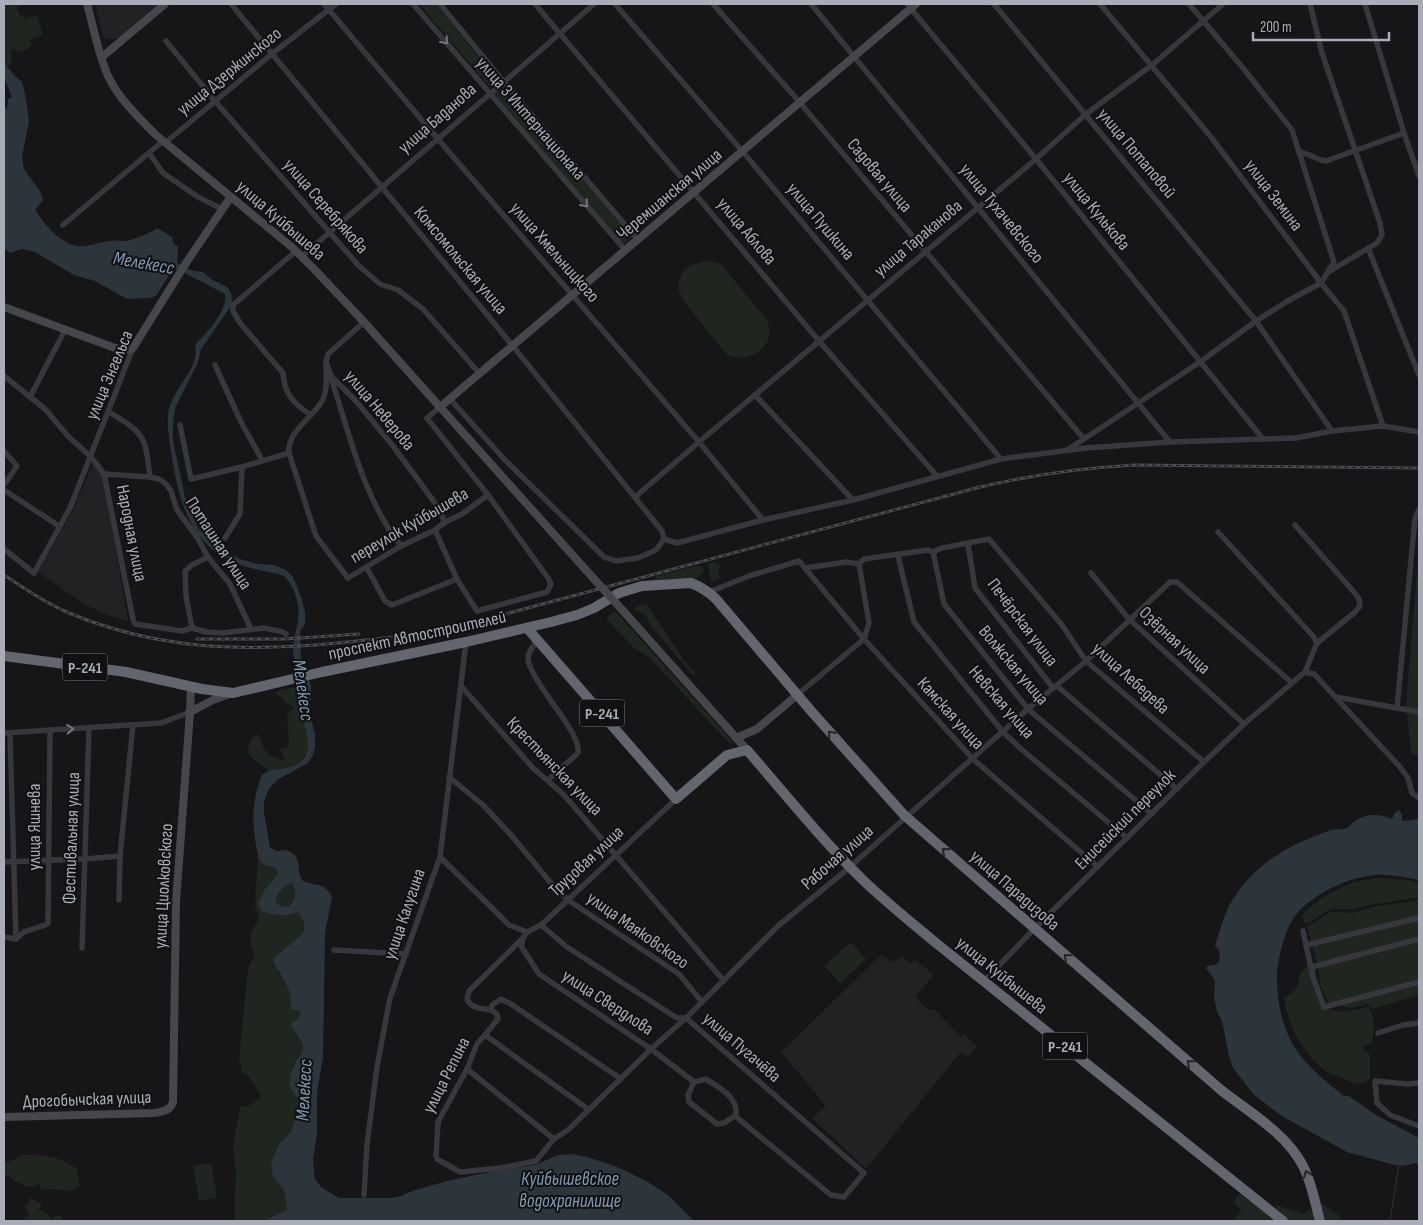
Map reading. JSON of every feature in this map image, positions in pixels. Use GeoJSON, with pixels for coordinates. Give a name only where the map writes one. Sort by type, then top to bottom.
{"type":"FeatureCollection","features":[{"type":"Feature","properties":{"kind":"highway","name":"улица Парадизова"},"geometry":{"type":"LineString","coordinates":[[684,583],[691,583],[709,592],[797,695],[906,817],[1221,1090],[1285,1142],[1303,1166],[1320,1221]]}},
{"type":"Feature","properties":{"kind":"highway","name":"проспект Автостроителей"},"geometry":{"type":"LineString","coordinates":[[4,656],[126,672],[216,692],[233,693],[527,628],[577,615],[594,608],[612,596],[626,591],[650,585],[684,583]]}},
{"type":"Feature","properties":{"kind":"highway","name":"Р-241"},"geometry":{"type":"LineString","coordinates":[[527,628],[676,798]]}},
{"type":"Feature","properties":{"kind":"highway"},"geometry":{"type":"LineString","coordinates":[[727,755],[747,750]]}},
{"type":"Feature","properties":{"kind":"highway","name":"улица Куйбышева"},"geometry":{"type":"LineString","coordinates":[[747,750],[850,866],[891,905],[1283,1221]]}},
{"type":"Feature","properties":{"kind":"highway","name":"Трудовая улица"},"geometry":{"type":"LineString","coordinates":[[676,798],[727,755]]}},
{"type":"Feature","properties":{"kind":"main road","name":"улица Куйбышева"},"geometry":{"type":"LineString","coordinates":[[87,4],[110,79],[121,97],[136,115],[164,142],[298,254],[364,322],[747,750]]}},
{"type":"Feature","properties":{"kind":"main road"},"geometry":{"type":"LineString","coordinates":[[102,57],[165,4]]}},
{"type":"Feature","properties":{"kind":"main road","name":"Черемшанская улица"},"geometry":{"type":"LineString","coordinates":[[440,407],[743,152],[799,102],[855,56],[911,5]]}},
{"type":"Feature","properties":{"kind":"main road","name":"улица Энгельса"},"geometry":{"type":"LineString","coordinates":[[133,348],[186,263],[230,198]]}},
{"type":"Feature","properties":{"kind":"main road"},"geometry":{"type":"LineString","coordinates":[[4,307],[115,348],[125,350],[133,348]]}},
{"type":"Feature","properties":{"kind":"main road","name":"улица Циолковского"},"geometry":{"type":"LineString","coordinates":[[171,1108],[173,1102],[176,902],[191,687]]}},
{"type":"Feature","properties":{"kind":"main road"},"geometry":{"type":"LineString","coordinates":[[190,712],[213,700],[233,693]]}},
{"type":"Feature","properties":{"kind":"main road"},"geometry":{"type":"LineString","coordinates":[[747,750],[750,740],[757,729],[797,695]]}},
{"type":"Feature","properties":{"kind":"main road"},"geometry":{"type":"LineString","coordinates":[[727,755],[733,747],[736,738],[757,729]]}},
{"type":"Feature","properties":{"kind":"main road","name":"Дрогобычская улица"},"geometry":{"type":"LineString","coordinates":[[4,1117],[155,1113],[167,1111],[171,1108]]}},
{"type":"Feature","properties":{"kind":"street","name":"Комсомольская улица"},"geometry":{"type":"LineString","coordinates":[[231,4],[512,345],[662,531],[664,538]]}},
{"type":"Feature","properties":{"kind":"street","name":"улица Хмельницкого"},"geometry":{"type":"LineString","coordinates":[[324,4],[699,442],[763,520]]}},
{"type":"Feature","properties":{"kind":"street","name":"улица Дзержинского"},"geometry":{"type":"LineString","coordinates":[[62,225],[148,152],[164,142],[336,4]]}},
{"type":"Feature","properties":{"kind":"street","name":"улица 3 Интернационала"},"geometry":{"type":"LineString","coordinates":[[414,4],[626,251]]}},
{"type":"Feature","properties":{"kind":"street","name":"улица 3 Интернационала"},"geometry":{"type":"LineString","coordinates":[[440,4],[502,81],[638,240]]}},
{"type":"Feature","properties":{"kind":"street","name":"улица Аблова"},"geometry":{"type":"LineString","coordinates":[[535,4],[819,341],[937,476]]}},
{"type":"Feature","properties":{"kind":"street","name":"улица Баданова"},"geometry":{"type":"LineString","coordinates":[[311,415],[295,405],[283,383],[283,373],[240,323],[233,311],[233,304],[329,231],[594,4]]}},
{"type":"Feature","properties":{"kind":"street","name":"улица Пушкина"},"geometry":{"type":"LineString","coordinates":[[615,4],[743,152],[1001,459]]}},
{"type":"Feature","properties":{"kind":"street","name":"Садовая улица"},"geometry":{"type":"LineString","coordinates":[[713,4],[799,102],[1082,437]]}},
{"type":"Feature","properties":{"kind":"street","name":"улица Тухачевского"},"geometry":{"type":"LineString","coordinates":[[811,4],[1170,442]]}},
{"type":"Feature","properties":{"kind":"street","name":"улица Потаповой"},"geometry":{"type":"LineString","coordinates":[[994,4],[1256,321],[1332,431]]}},
{"type":"Feature","properties":{"kind":"street","name":"улица Земина"},"geometry":{"type":"LineString","coordinates":[[1100,4],[1237,170],[1344,311],[1383,426]]}},
{"type":"Feature","properties":{"kind":"street"},"geometry":{"type":"LineString","coordinates":[[1063,451],[1200,362],[1256,321],[1321,283],[1334,262],[1292,130],[1244,68],[1189,4]]}},
{"type":"Feature","properties":{"kind":"street","name":"улица Тараканова"},"geometry":{"type":"LineString","coordinates":[[635,497],[1036,159],[1086,114],[1152,65],[1223,4]]}},
{"type":"Feature","properties":{"kind":"street"},"geometry":{"type":"LineString","coordinates":[[1310,4],[1322,53],[1380,223],[1382,235],[1377,243],[1328,272]]}},
{"type":"Feature","properties":{"kind":"street"},"geometry":{"type":"LineString","coordinates":[[1365,4],[1419,176]]}},
{"type":"Feature","properties":{"kind":"street","name":"улица Кулькова"},"geometry":{"type":"LineString","coordinates":[[911,5],[1262,439]]}},
{"type":"Feature","properties":{"kind":"street","name":"улица Серебрякова"},"geometry":{"type":"LineString","coordinates":[[166,41],[215,101],[359,266],[380,284],[398,290],[423,310],[479,373]]}},
{"type":"Feature","properties":{"kind":"street"},"geometry":{"type":"LineString","coordinates":[[1299,152],[1326,161],[1404,133]]}},
{"type":"Feature","properties":{"kind":"street"},"geometry":{"type":"LineString","coordinates":[[148,152],[163,173],[198,197],[222,209]]}},
{"type":"Feature","properties":{"kind":"street"},"geometry":{"type":"LineString","coordinates":[[1368,248],[1419,374]]}},
{"type":"Feature","properties":{"kind":"street","name":"улица Неверова"},"geometry":{"type":"LineString","coordinates":[[364,322],[328,354],[326,362],[331,376],[356,401],[394,446],[438,507],[444,522]]}},
{"type":"Feature","properties":{"kind":"street"},"geometry":{"type":"LineString","coordinates":[[30,397],[65,330]]}},
{"type":"Feature","properties":{"kind":"street","name":"улица Энгельса"},"geometry":{"type":"LineString","coordinates":[[4,549],[34,573],[70,508],[133,348]]}},
{"type":"Feature","properties":{"kind":"street"},"geometry":{"type":"LineString","coordinates":[[180,425],[191,479],[242,467],[288,453],[288,446],[292,436],[323,400],[326,388],[326,362]]}},
{"type":"Feature","properties":{"kind":"street"},"geometry":{"type":"LineString","coordinates":[[215,364],[241,422],[262,460]]}},
{"type":"Feature","properties":{"kind":"street","name":"Народная улица"},"geometry":{"type":"LineString","coordinates":[[4,376],[45,409],[68,436],[91,457],[104,474],[135,624],[182,631],[192,628]]}},
{"type":"Feature","properties":{"kind":"street"},"geometry":{"type":"LineString","coordinates":[[331,376],[370,496],[388,530],[401,546]]}},
{"type":"Feature","properties":{"kind":"street"},"geometry":{"type":"LineString","coordinates":[[755,395],[853,500]]}},
{"type":"Feature","properties":{"kind":"street"},"geometry":{"type":"LineString","coordinates":[[450,398],[511,466],[604,557],[616,561],[638,558],[656,550],[664,538],[677,543],[763,520],[853,500],[1001,459],[1063,451],[1170,442],[1296,438],[1332,431],[1383,426],[1418,431]]}},
{"type":"Feature","properties":{"kind":"street","name":"переулок Куйбышева"},"geometry":{"type":"LineString","coordinates":[[288,453],[316,536],[348,578],[401,546],[435,530],[444,522],[462,514],[488,495],[427,418],[440,407]]}},
{"type":"Feature","properties":{"kind":"street"},"geometry":{"type":"LineString","coordinates":[[104,474],[150,477],[144,438],[134,427],[109,412]]}},
{"type":"Feature","properties":{"kind":"street"},"geometry":{"type":"LineString","coordinates":[[4,451],[17,466],[4,485]]}},
{"type":"Feature","properties":{"kind":"street"},"geometry":{"type":"LineString","coordinates":[[225,538],[240,514],[242,467]]}},
{"type":"Feature","properties":{"kind":"street","name":"Поташная улица"},"geometry":{"type":"LineString","coordinates":[[150,477],[159,479],[171,491],[177,510],[208,557],[230,584],[251,630]]}},
{"type":"Feature","properties":{"kind":"street"},"geometry":{"type":"LineString","coordinates":[[4,490],[59,526]]}},
{"type":"Feature","properties":{"kind":"street"},"geometry":{"type":"LineString","coordinates":[[435,530],[457,579],[477,611],[547,592],[551,584],[548,578],[488,495]]}},
{"type":"Feature","properties":{"kind":"street"},"geometry":{"type":"LineString","coordinates":[[1396,708],[1415,518],[1419,509]]}},
{"type":"Feature","properties":{"kind":"street"},"geometry":{"type":"LineString","coordinates":[[1295,525],[1354,592],[1359,599],[1360,606],[1317,643],[1305,672],[1314,674],[1400,766],[1408,778],[1412,793],[1419,798]]}},
{"type":"Feature","properties":{"kind":"street"},"geometry":{"type":"LineString","coordinates":[[1218,532],[1313,636],[1317,643]]}},
{"type":"Feature","properties":{"kind":"street","name":"улица Лебедева"},"geometry":{"type":"LineString","coordinates":[[968,544],[988,539],[1062,625],[1086,661],[1204,762]]}},
{"type":"Feature","properties":{"kind":"street"},"geometry":{"type":"LineString","coordinates":[[859,564],[864,559],[898,556],[928,550],[933,552],[963,543],[968,544]]}},
{"type":"Feature","properties":{"kind":"street","name":"Печёрская улица"},"geometry":{"type":"LineString","coordinates":[[968,544],[976,588],[1055,687],[1177,789]]}},
{"type":"Feature","properties":{"kind":"street","name":"Волжская улица"},"geometry":{"type":"LineString","coordinates":[[933,552],[944,604],[1028,709],[1152,814]]}},
{"type":"Feature","properties":{"kind":"street","name":"Невская улица"},"geometry":{"type":"LineString","coordinates":[[898,556],[914,622],[1004,732],[1020,748],[1127,838]]}},
{"type":"Feature","properties":{"kind":"street"},"geometry":{"type":"LineString","coordinates":[[208,557],[185,571],[186,596],[192,628],[206,632],[224,633],[265,628],[281,630],[286,634]]}},
{"type":"Feature","properties":{"kind":"street","name":"Камская улица"},"geometry":{"type":"LineString","coordinates":[[709,592],[749,576],[799,561],[864,639],[973,759],[1098,867]]}},
{"type":"Feature","properties":{"kind":"street"},"geometry":{"type":"LineString","coordinates":[[805,568],[846,562],[859,564]]}},
{"type":"Feature","properties":{"kind":"street"},"geometry":{"type":"LineString","coordinates":[[797,695],[864,639],[869,623],[859,564]]}},
{"type":"Feature","properties":{"kind":"street"},"geometry":{"type":"LineString","coordinates":[[367,568],[385,601],[392,605],[457,579]]}},
{"type":"Feature","properties":{"kind":"street","name":"Озёрная улица"},"geometry":{"type":"LineString","coordinates":[[1091,573],[1130,619],[1244,724]]}},
{"type":"Feature","properties":{"kind":"street","name":"Рабочая улица"},"geometry":{"type":"LineString","coordinates":[[536,1161],[554,1140],[568,1130],[651,1049],[686,1018],[778,926],[1086,661],[1170,582],[1177,582],[1292,682]]}},
{"type":"Feature","properties":{"kind":"street"},"geometry":{"type":"LineString","coordinates":[[538,639],[528,659],[535,676],[570,730],[578,747],[578,753],[548,780]]}},
{"type":"Feature","properties":{"kind":"street","name":"улица Калугина"},"geometry":{"type":"LineString","coordinates":[[364,1195],[367,1144],[378,1059],[390,998],[440,857],[466,642]]}},
{"type":"Feature","properties":{"kind":"street","name":"Енисейский переулок"},"geometry":{"type":"LineString","coordinates":[[984,981],[1035,928],[1204,762],[1244,724],[1305,672]]}},
{"type":"Feature","properties":{"kind":"street","name":"Крестьянская улица"},"geometry":{"type":"LineString","coordinates":[[461,686],[533,768],[564,795],[724,981]]}},
{"type":"Feature","properties":{"kind":"street"},"geometry":{"type":"LineString","coordinates":[[1336,697],[1419,712]]}},
{"type":"Feature","properties":{"kind":"street"},"geometry":{"type":"LineString","coordinates":[[4,937],[16,940],[7,733],[161,723],[190,712]]}},
{"type":"Feature","properties":{"kind":"street"},"geometry":{"type":"LineString","coordinates":[[119,900],[120,856],[132,725]]}},
{"type":"Feature","properties":{"kind":"street","name":"Фестивальная улица"},"geometry":{"type":"LineString","coordinates":[[82,948],[89,728]]}},
{"type":"Feature","properties":{"kind":"street","name":"улица Яшнева"},"geometry":{"type":"LineString","coordinates":[[16,940],[24,932],[48,924],[50,731]]}},
{"type":"Feature","properties":{"kind":"street","name":"улица Маяковского"},"geometry":{"type":"LineString","coordinates":[[450,778],[483,805],[568,900],[680,975],[702,1002]]}},
{"type":"Feature","properties":{"kind":"street","name":"Трудовая улица"},"geometry":{"type":"LineString","coordinates":[[491,1010],[475,1008],[470,1004],[467,999],[469,991],[525,935],[541,925],[676,798]]}},
{"type":"Feature","properties":{"kind":"street"},"geometry":{"type":"LineString","coordinates":[[4,862],[120,856]]}},
{"type":"Feature","properties":{"kind":"street"},"geometry":{"type":"LineString","coordinates":[[440,857],[509,925],[525,935]]}},
{"type":"Feature","properties":{"kind":"street"},"geometry":{"type":"LineString","coordinates":[[1306,946],[1419,918]]}},
{"type":"Feature","properties":{"kind":"street","name":"улица Пугачёва"},"geometry":{"type":"LineString","coordinates":[[541,925],[567,947],[677,1018],[686,1018],[864,1173],[844,1197],[831,1195],[735,1116]]}},
{"type":"Feature","properties":{"kind":"street"},"geometry":{"type":"LineString","coordinates":[[1303,931],[1313,977],[1324,1007],[1419,982]]}},
{"type":"Feature","properties":{"kind":"street","name":"улица Свердлова"},"geometry":{"type":"LineString","coordinates":[[525,935],[521,946],[539,974],[651,1049],[694,1082],[706,1079],[733,1098],[737,1108],[735,1116]]}},
{"type":"Feature","properties":{"kind":"street"},"geometry":{"type":"LineString","coordinates":[[1312,966],[1419,939]]}},
{"type":"Feature","properties":{"kind":"street"},"geometry":{"type":"LineString","coordinates":[[334,950],[406,954]]}},
{"type":"Feature","properties":{"kind":"street"},"geometry":{"type":"LineString","coordinates":[[491,1010],[492,1005],[501,1000],[517,1007],[621,1079]]}},
{"type":"Feature","properties":{"kind":"street","name":"улица Репина"},"geometry":{"type":"LineString","coordinates":[[491,1010],[498,1019],[477,1044],[467,1069],[438,1122],[436,1130],[437,1159],[460,1172],[500,1168],[536,1161]]}},
{"type":"Feature","properties":{"kind":"street"},"geometry":{"type":"LineString","coordinates":[[1378,1033],[1403,1025],[1419,1023]]}},
{"type":"Feature","properties":{"kind":"street"},"geometry":{"type":"LineString","coordinates":[[485,1035],[588,1109]]}},
{"type":"Feature","properties":{"kind":"street"},"geometry":{"type":"LineString","coordinates":[[467,1069],[554,1140]]}},
{"type":"Feature","properties":{"kind":"street"},"geometry":{"type":"LineString","coordinates":[[1419,1083],[1407,1084],[1375,1081],[1377,1103],[1390,1115],[1419,1126]]}},
{"type":"Feature","properties":{"kind":"street"},"geometry":{"type":"LineString","coordinates":[[694,1082],[688,1095],[689,1102],[717,1124],[724,1123],[735,1116]]}},
{"type":"Feature","properties":{"kind":"shaded area"},"geometry":{"type":"Polygon","coordinates":[[[4,4],[18,4],[18,11],[25,19],[37,15],[43,35],[30,39],[32,44],[26,50],[17,52],[13,48],[11,52],[8,51],[12,55],[11,64],[4,67],[4,50],[7,51],[4,46],[4,4]]]}},
{"type":"Feature","properties":{"kind":"shaded area"},"geometry":{"type":"Polygon","coordinates":[[[95,4],[159,4],[120,37],[106,39],[103,36],[95,4]]]}},
{"type":"Feature","properties":{"kind":"shaded area"},"geometry":{"type":"Polygon","coordinates":[[[419,4],[436,4],[497,80],[489,86],[419,4]]]}},
{"type":"Feature","properties":{"kind":"shaded area"},"geometry":{"type":"Polygon","coordinates":[[[502,85],[632,237],[623,245],[494,93],[502,85]]]}},
{"type":"Feature","properties":{"kind":"shaded area"},"geometry":{"type":"Polygon","coordinates":[[[704,261],[721,264],[766,319],[769,337],[766,344],[760,350],[745,357],[727,355],[685,303],[678,284],[683,271],[689,266],[704,261]]]}},
{"type":"Feature","properties":{"kind":"shaded area"},"geometry":{"type":"Polygon","coordinates":[[[93,464],[102,476],[105,485],[128,621],[109,616],[86,605],[38,572],[73,510],[93,464]]]}},
{"type":"Feature","properties":{"kind":"shaded area"},"geometry":{"type":"Polygon","coordinates":[[[1419,550],[1419,755],[1411,754],[1406,703],[1419,550]]]}},
{"type":"Feature","properties":{"kind":"shaded area"},"geometry":{"type":"Polygon","coordinates":[[[713,562],[720,565],[718,571],[720,577],[711,582],[708,564],[713,562]]]}},
{"type":"Feature","properties":{"kind":"shaded area"},"geometry":{"type":"Polygon","coordinates":[[[701,566],[704,571],[696,579],[655,580],[656,576],[701,566]]]}},
{"type":"Feature","properties":{"kind":"shaded area"},"geometry":{"type":"Polygon","coordinates":[[[641,604],[647,605],[683,659],[696,674],[693,675],[651,626],[646,616],[634,609],[641,604]]]}},
{"type":"Feature","properties":{"kind":"shaded area"},"geometry":{"type":"Polygon","coordinates":[[[615,611],[732,741],[731,745],[649,657],[633,647],[608,620],[607,618],[615,611]]]}},
{"type":"Feature","properties":{"kind":"shaded area"},"geometry":{"type":"Polygon","coordinates":[[[304,685],[306,689],[303,717],[307,744],[304,756],[300,762],[293,766],[278,771],[269,771],[250,756],[248,752],[250,741],[257,734],[268,753],[276,758],[285,760],[280,749],[289,746],[287,715],[294,708],[286,703],[284,699],[277,696],[276,693],[280,690],[304,685]]]}},
{"type":"Feature","properties":{"kind":"shaded area"},"geometry":{"type":"Polygon","coordinates":[[[258,853],[262,862],[276,868],[278,874],[265,889],[258,904],[298,912],[304,922],[304,931],[298,938],[279,952],[278,972],[289,989],[290,1009],[301,1011],[298,1019],[290,1024],[303,1044],[302,1053],[290,1075],[290,1088],[300,1105],[291,1132],[279,1144],[273,1176],[284,1190],[287,1210],[263,1221],[234,1221],[236,1173],[233,1145],[240,1107],[251,1105],[261,1096],[248,1075],[242,1072],[239,1058],[248,968],[255,955],[250,937],[259,920],[255,906],[258,853]]]}},
{"type":"Feature","properties":{"kind":"shaded area"},"geometry":{"type":"Polygon","coordinates":[[[1375,878],[1409,880],[1419,883],[1419,897],[1354,909],[1330,909],[1307,924],[1304,922],[1302,914],[1326,895],[1351,883],[1375,878]]]}},
{"type":"Feature","properties":{"kind":"shaded area"},"geometry":{"type":"Polygon","coordinates":[[[292,883],[295,890],[293,902],[288,907],[280,906],[276,901],[277,895],[283,887],[292,883]]]}},
{"type":"Feature","properties":{"kind":"shaded area"},"geometry":{"type":"Polygon","coordinates":[[[1419,900],[1419,995],[1373,1009],[1367,1004],[1353,1008],[1330,1005],[1320,985],[1318,966],[1307,927],[1330,912],[1354,913],[1373,907],[1419,900]]]}},
{"type":"Feature","properties":{"kind":"shaded area"},"geometry":{"type":"Polygon","coordinates":[[[851,942],[866,959],[840,983],[824,966],[851,942]]]}},
{"type":"Feature","properties":{"kind":"shaded area"},"geometry":{"type":"Polygon","coordinates":[[[881,955],[893,962],[902,956],[911,963],[915,960],[934,975],[915,997],[929,1010],[935,1010],[961,1037],[965,1034],[977,1047],[968,1057],[960,1053],[866,1169],[812,1118],[826,1106],[781,1052],[881,955]]]}},
{"type":"Feature","properties":{"kind":"shaded area"},"geometry":{"type":"Polygon","coordinates":[[[1313,965],[1317,966],[1317,983],[1329,1008],[1343,1012],[1368,1007],[1371,1010],[1374,1025],[1372,1044],[1364,1046],[1364,1050],[1370,1055],[1370,1079],[1364,1083],[1355,1083],[1327,1072],[1311,1058],[1293,1030],[1284,998],[1297,987],[1304,968],[1313,965]]]}},
{"type":"Feature","properties":{"kind":"shaded area"},"geometry":{"type":"Polygon","coordinates":[[[23,1155],[38,1155],[62,1160],[76,1168],[80,1185],[69,1191],[40,1189],[39,1183],[33,1187],[22,1185],[19,1182],[15,1182],[9,1176],[4,1176],[4,1161],[8,1162],[23,1155]]]}},
{"type":"Feature","properties":{"kind":"shaded area"},"geometry":{"type":"Polygon","coordinates":[[[211,1163],[217,1198],[199,1201],[193,1166],[211,1163]]]}},
{"type":"Feature","properties":{"kind":"shaded area"},"geometry":{"type":"Polygon","coordinates":[[[1243,1193],[1274,1221],[1233,1221],[1241,1210],[1234,1203],[1237,1196],[1243,1193]]]}},
{"type":"Feature","properties":{"kind":"shaded area"},"geometry":{"type":"Polygon","coordinates":[[[30,1197],[43,1205],[37,1210],[44,1211],[52,1219],[56,1215],[62,1216],[62,1221],[24,1221],[29,1215],[24,1206],[29,1203],[30,1197]]]}},
{"type":"Feature","properties":{"kind":"shaded area"},"geometry":{"type":"Polygon","coordinates":[[[1322,1204],[1339,1215],[1342,1221],[1326,1221],[1320,1206],[1322,1204]]]}},
{"type":"Feature","properties":{"kind":"shaded area"},"geometry":{"type":"Polygon","coordinates":[[[1276,1205],[1304,1214],[1308,1210],[1313,1210],[1315,1221],[1291,1221],[1277,1209],[1276,1205]]]}},
{"type":"Feature","properties":{"kind":"water"},"geometry":{"type":"Polygon","coordinates":[[[4,62],[22,82],[29,121],[22,157],[24,169],[41,193],[43,200],[35,210],[56,235],[72,245],[86,246],[112,241],[128,241],[157,228],[172,237],[173,243],[178,247],[177,263],[193,271],[203,272],[211,279],[227,287],[231,293],[231,306],[201,349],[198,362],[175,408],[173,441],[185,497],[198,528],[221,550],[240,559],[257,564],[274,565],[286,570],[293,577],[305,612],[305,624],[300,631],[301,663],[306,670],[311,686],[310,705],[315,734],[315,748],[308,763],[277,780],[268,790],[264,803],[264,812],[270,848],[277,851],[286,850],[292,853],[297,859],[300,876],[303,881],[323,886],[332,897],[325,933],[323,1057],[317,1093],[317,1134],[313,1160],[315,1179],[321,1187],[339,1198],[391,1198],[451,1180],[535,1165],[558,1155],[572,1154],[615,1166],[648,1182],[668,1195],[694,1221],[263,1221],[287,1210],[284,1190],[273,1176],[271,1163],[279,1144],[291,1132],[300,1105],[290,1088],[290,1075],[302,1053],[303,1044],[290,1024],[298,1019],[301,1011],[290,1009],[289,990],[273,960],[304,931],[304,922],[298,912],[288,915],[276,915],[262,911],[258,904],[265,889],[278,874],[276,868],[265,865],[259,860],[253,817],[255,797],[262,775],[295,765],[304,758],[306,753],[307,737],[303,716],[304,684],[293,649],[299,613],[297,600],[292,587],[284,576],[235,563],[215,551],[203,540],[186,513],[173,467],[168,430],[171,402],[195,359],[196,343],[206,334],[220,314],[225,294],[177,269],[173,269],[156,296],[127,299],[95,281],[74,275],[35,252],[22,249],[10,253],[4,248],[4,109],[7,108],[8,99],[12,97],[4,77],[4,62]],[[292,883],[289,884],[279,893],[276,902],[280,906],[288,907],[293,902],[295,896],[292,883]]]}},
{"type":"Feature","properties":{"kind":"water"},"geometry":{"type":"Polygon","coordinates":[[[1399,810],[1402,815],[1402,821],[1419,819],[1419,880],[1374,875],[1343,883],[1315,898],[1299,911],[1290,925],[1280,953],[1277,979],[1279,1004],[1283,1021],[1293,1045],[1304,1060],[1344,1096],[1349,1096],[1376,1115],[1419,1138],[1419,1164],[1403,1166],[1347,1152],[1282,1116],[1253,1094],[1233,1068],[1222,1021],[1217,1012],[1214,997],[1215,981],[1206,968],[1220,961],[1219,950],[1215,946],[1229,906],[1248,879],[1272,858],[1315,836],[1331,830],[1347,828],[1362,817],[1377,815],[1392,819],[1399,810]]]}},
{"type":"Feature","properties":{"kind":"waterway"},"geometry":{"type":"LineString","coordinates":[[1390,1221],[1399,1165]]}},
{"type":"Feature","properties":{"kind":"railway"},"geometry":{"type":"LineString","coordinates":[[4,575],[28,591],[69,613],[135,635],[201,645],[234,647],[302,646],[396,637],[460,625],[980,487],[1037,476],[1076,470],[1134,465],[1419,468]]}},
{"type":"Feature","properties":{"kind":"railway"},"geometry":{"type":"LineString","coordinates":[[197,639],[284,639],[359,634]]}},
{"type":"Feature","properties":{"kind":"water label","name":"Мелекесс"},"geometry":{"type":"Point","coordinates":[144,262]}},
{"type":"Feature","properties":{"kind":"water label","name":"Мелекесс"},"geometry":{"type":"Point","coordinates":[304,690]}},
{"type":"Feature","properties":{"kind":"water label","name":"Мелекесс"},"geometry":{"type":"Point","coordinates":[303,1090]}},
{"type":"Feature","properties":{"kind":"water label","name":"Куйбышевское водохранилище"},"geometry":{"type":"Point","coordinates":[570,1189]}}]}
